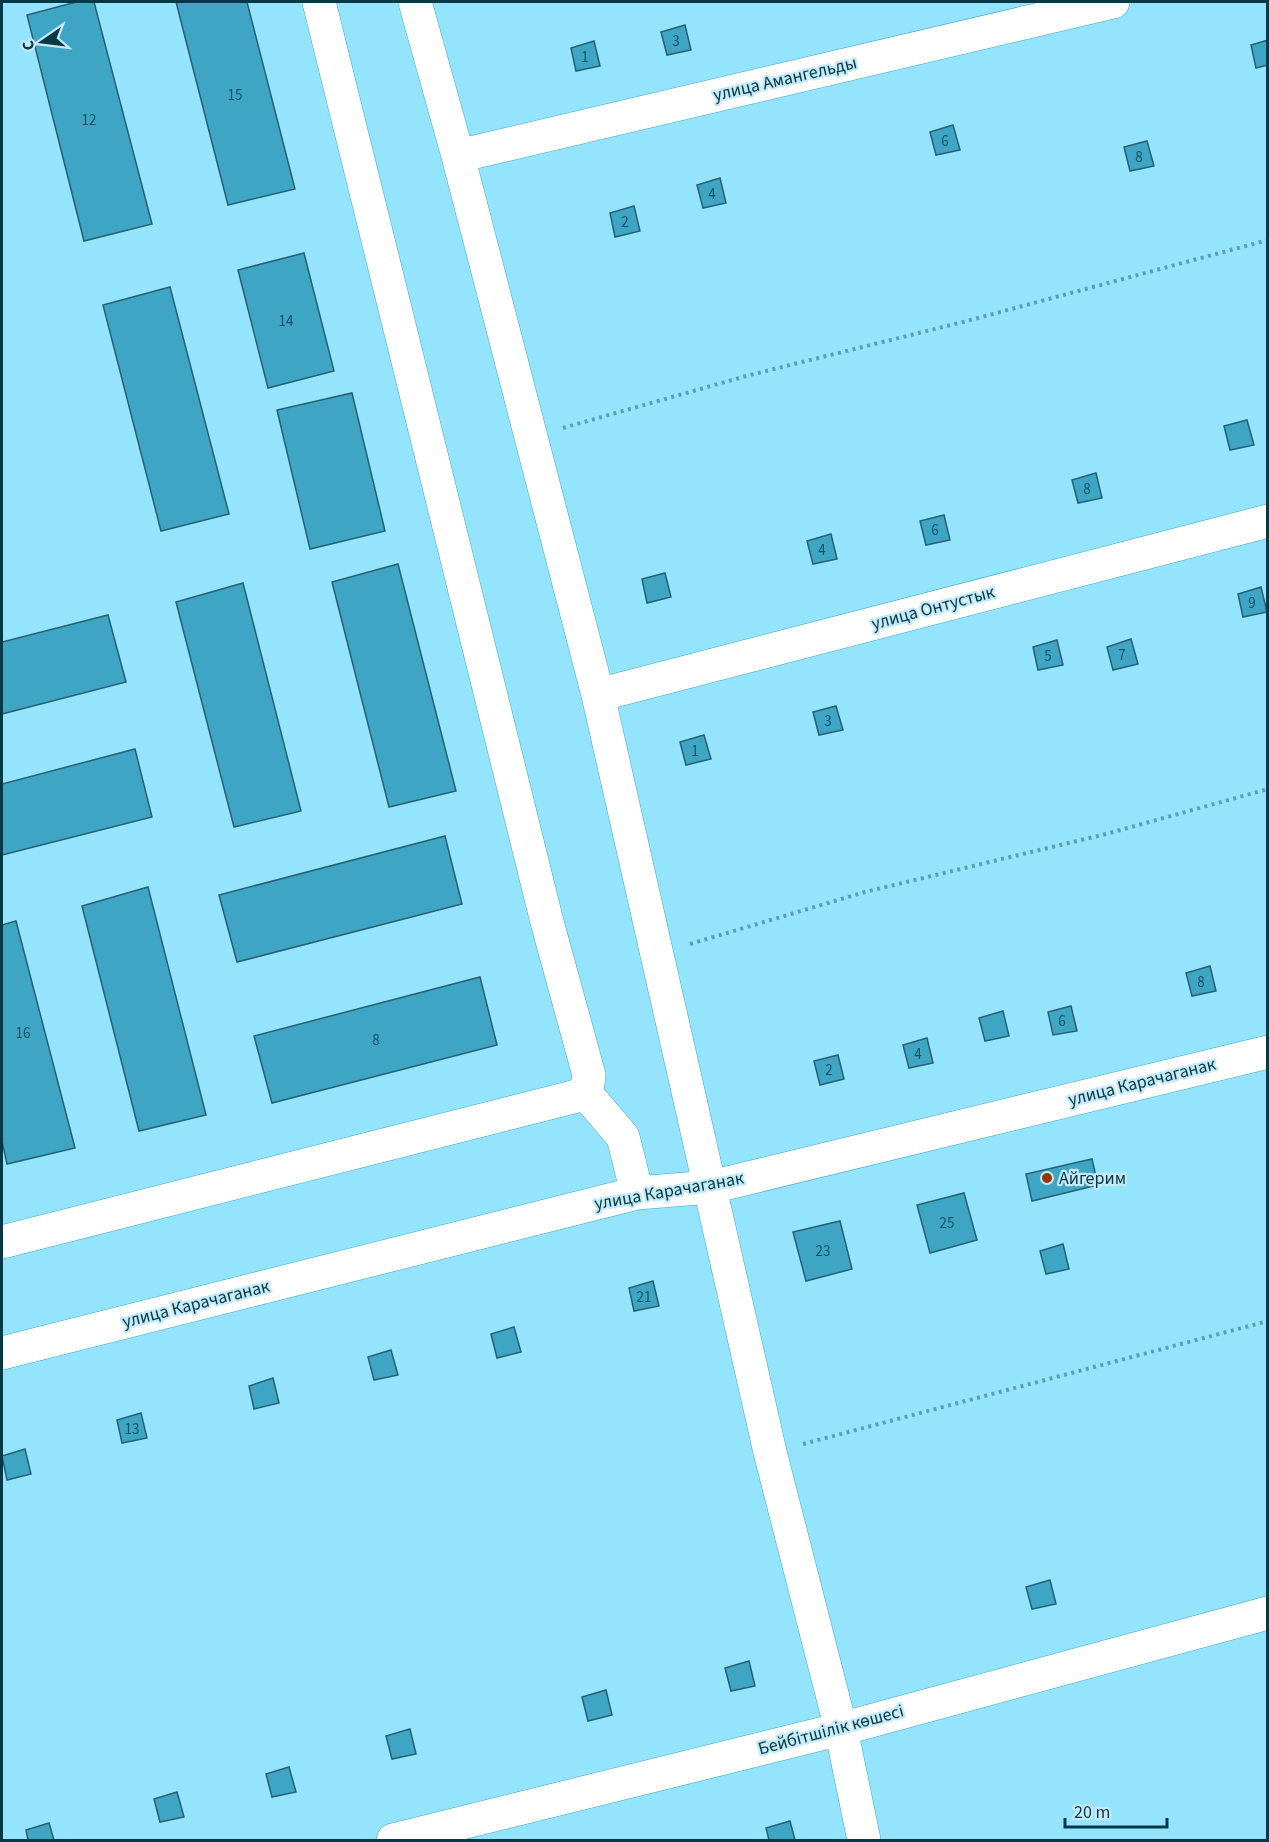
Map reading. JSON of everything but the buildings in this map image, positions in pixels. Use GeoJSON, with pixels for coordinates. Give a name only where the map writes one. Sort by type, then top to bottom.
{"type":"FeatureCollection","features":[{"type":"Feature","properties":{"kind":"street"},"geometry":{"type":"LineString","coordinates":[[2,1242],[565,1099],[584,1091],[588,1084],[589,1076],[539,887],[319,2]]}},
{"type":"Feature","properties":{"kind":"street"},"geometry":{"type":"LineString","coordinates":[[416,2],[598,695],[770,1452],[841,1728],[864,1840]]}},
{"type":"Feature","properties":{"kind":"street","name":"улица Амангельды"},"geometry":{"type":"LineString","coordinates":[[458,156],[1113,2]]}},
{"type":"Feature","properties":{"kind":"street","name":"улица Онтустык"},"geometry":{"type":"LineString","coordinates":[[598,695],[1268,521]]}},
{"type":"Feature","properties":{"kind":"street","name":"улица Карачаганак"},"geometry":{"type":"LineString","coordinates":[[2,1353],[637,1193],[711,1187],[1268,1052]]}},
{"type":"Feature","properties":{"kind":"street"},"geometry":{"type":"LineString","coordinates":[[584,1091],[623,1137],[637,1193]]}},
{"type":"Feature","properties":{"kind":"street","name":"Бейбітшілік көшесі"},"geometry":{"type":"LineString","coordinates":[[393,1840],[841,1728],[1268,1613]]}},
{"type":"Feature","properties":{"kind":"path"},"geometry":{"type":"LineString","coordinates":[[531,437],[746,376],[974,319],[1268,240]]}},
{"type":"Feature","properties":{"kind":"path"},"geometry":{"type":"LineString","coordinates":[[657,954],[865,892],[1106,834],[1268,789]]}},
{"type":"Feature","properties":{"kind":"path"},"geometry":{"type":"LineString","coordinates":[[770,1452],[1268,1321]]}},
{"type":"Feature","properties":{"kind":"place","name":"Айгерим"},"geometry":{"type":"Point","coordinates":[1047,1178]}}]}
